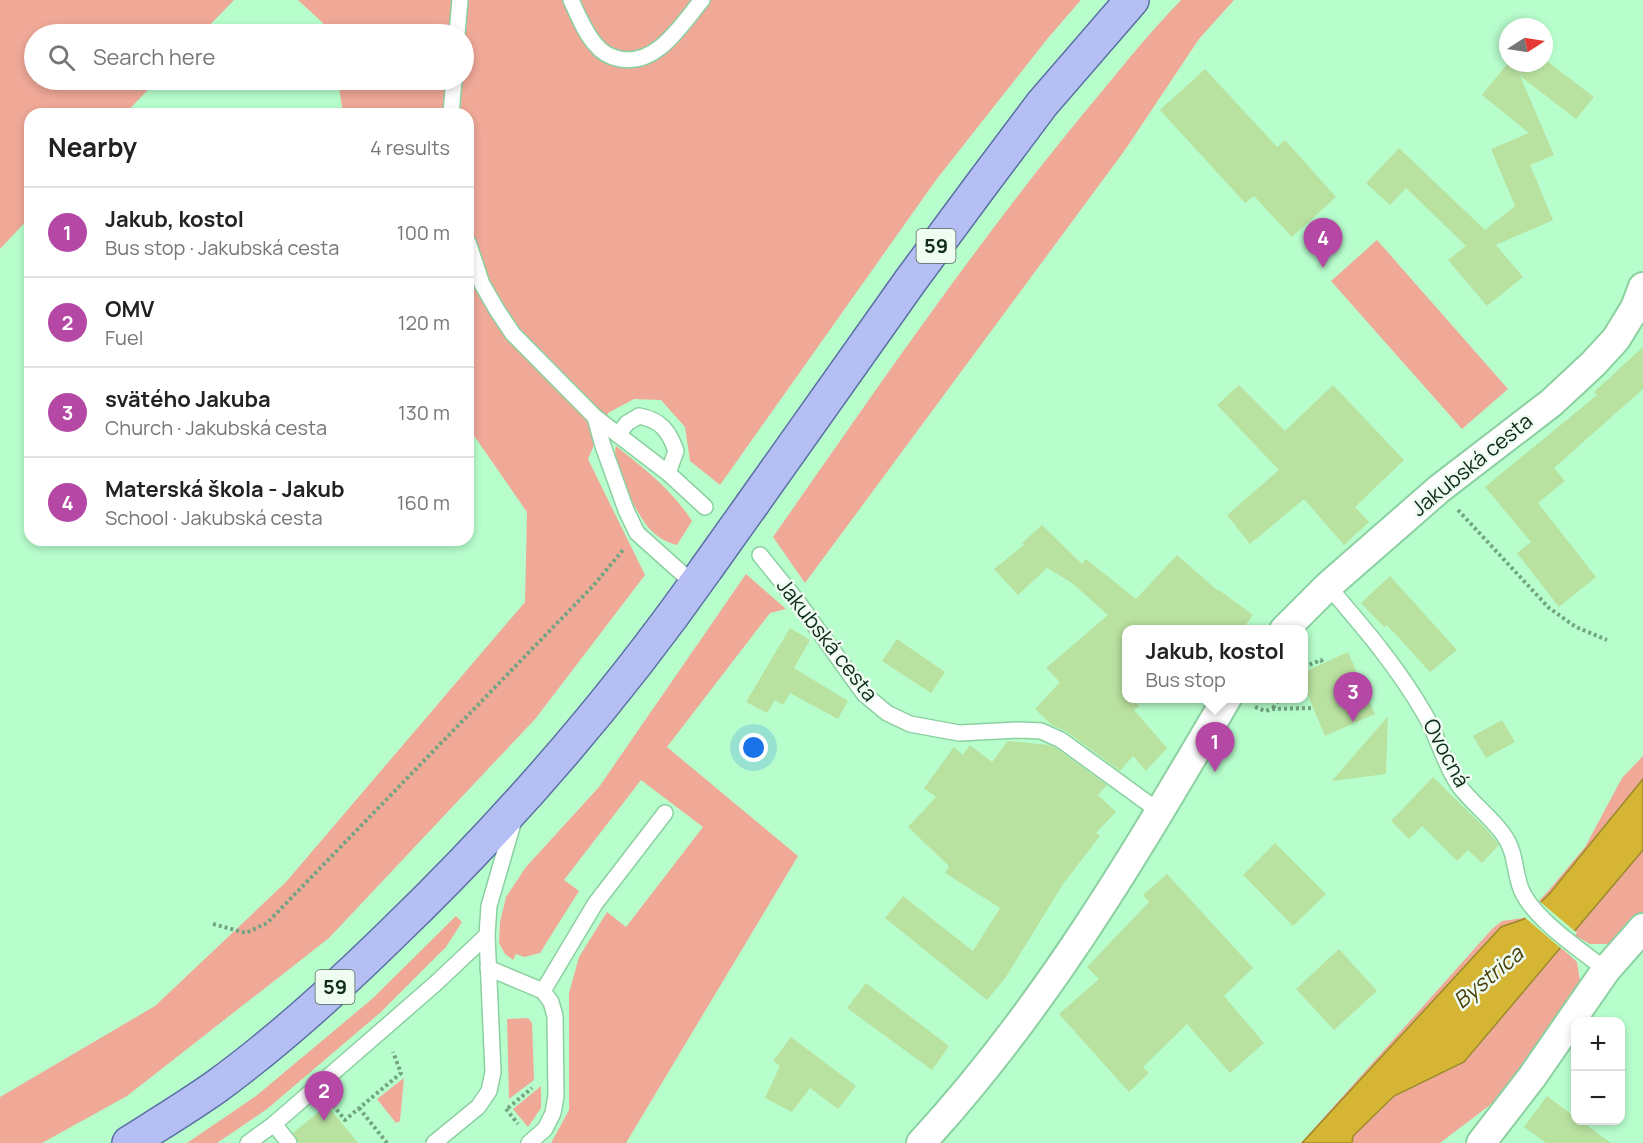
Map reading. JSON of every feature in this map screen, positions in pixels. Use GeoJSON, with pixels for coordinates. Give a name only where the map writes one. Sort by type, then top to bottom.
{"type":"FeatureCollection","features":[{"type":"Feature","properties":{"kind":"main road","name":"59"},"geometry":{"type":"LineString","coordinates":[[129,1143],[216,1086],[274,1041],[375,951],[437,891],[519,805],[592,720],[700,577],[911,280],[1042,104],[1132,0]]}},
{"type":"Feature","properties":{"kind":"street","name":"Jakubská cesta"},"geometry":{"type":"LineString","coordinates":[[1289,625],[1328,586],[1439,489],[1551,403],[1593,364],[1616,339],[1635,309],[1643,287]]}},
{"type":"Feature","properties":{"kind":"street"},"geometry":{"type":"LineString","coordinates":[[921,1143],[1006,1042],[1061,968],[1160,812],[1225,703]]}},
{"type":"Feature","properties":{"kind":"street"},"geometry":{"type":"LineString","coordinates":[[1481,1143],[1532,1077],[1606,970],[1643,928]]}},
{"type":"Feature","properties":{"kind":"lane"},"geometry":{"type":"LineString","coordinates":[[458,24],[460,0]]}},
{"type":"Feature","properties":{"kind":"lane"},"geometry":{"type":"LineString","coordinates":[[571,0],[596,45],[609,56],[626,60],[641,59],[656,52],[702,0]]}},
{"type":"Feature","properties":{"kind":"lane"},"geometry":{"type":"LineString","coordinates":[[452,108],[453,90]]}},
{"type":"Feature","properties":{"kind":"lane"},"geometry":{"type":"LineString","coordinates":[[474,260],[482,284],[513,334],[595,417],[668,473],[705,507]]}},
{"type":"Feature","properties":{"kind":"lane"},"geometry":{"type":"LineString","coordinates":[[618,435],[627,423],[639,416],[660,423],[671,437],[676,451],[668,473]]}},
{"type":"Feature","properties":{"kind":"lane"},"geometry":{"type":"LineString","coordinates":[[595,417],[626,510],[637,533],[700,577]]}},
{"type":"Feature","properties":{"kind":"lane","name":"Jakubská cesta"},"geometry":{"type":"LineString","coordinates":[[760,555],[798,602],[864,694],[887,713],[910,724],[959,733],[1041,731],[1061,740],[1160,812]]}},
{"type":"Feature","properties":{"kind":"lane","name":"Ovocná"},"geometry":{"type":"LineString","coordinates":[[1328,586],[1386,654],[1426,716],[1459,785],[1480,811],[1502,832],[1511,846],[1521,888],[1530,908],[1606,970]]}},
{"type":"Feature","properties":{"kind":"lane"},"geometry":{"type":"LineString","coordinates":[[434,1143],[478,1107],[489,1090],[493,1072],[487,935],[489,906],[519,805]]}},
{"type":"Feature","properties":{"kind":"lane"},"geometry":{"type":"LineString","coordinates":[[543,991],[595,904],[665,813]]}},
{"type":"Feature","properties":{"kind":"lane"},"geometry":{"type":"LineString","coordinates":[[248,1143],[274,1124],[384,1029],[487,935]]}},
{"type":"Feature","properties":{"kind":"lane"},"geometry":{"type":"LineString","coordinates":[[488,968],[543,991],[551,1002],[555,1016],[556,1096],[553,1113],[545,1129],[529,1143]]}},
{"type":"Feature","properties":{"kind":"lane"},"geometry":{"type":"LineString","coordinates":[[274,1124],[289,1143]]}},
{"type":"Feature","properties":{"kind":"path"},"geometry":{"type":"LineString","coordinates":[[1439,489],[1550,608],[1576,627],[1606,640]]}},
{"type":"Feature","properties":{"kind":"path"},"geometry":{"type":"LineString","coordinates":[[213,924],[246,933],[267,923],[593,586],[637,533]]}},
{"type":"Feature","properties":{"kind":"path"},"geometry":{"type":"LineString","coordinates":[[1308,665],[1321,660],[1323,663]]}},
{"type":"Feature","properties":{"kind":"path"},"geometry":{"type":"LineString","coordinates":[[1277,703],[1273,709],[1313,708]]}},
{"type":"Feature","properties":{"kind":"path"},"geometry":{"type":"LineString","coordinates":[[326,1098],[345,1120],[401,1073],[384,1029]]}},
{"type":"Feature","properties":{"kind":"path"},"geometry":{"type":"LineString","coordinates":[[359,1108],[387,1143]]}},
{"type":"Feature","properties":{"kind":"shaded area"},"geometry":{"type":"Polygon","coordinates":[[[0,0],[234,0],[211,24],[24,24],[24,90],[148,90],[131,108],[24,108],[24,223],[0,249],[0,0]]]}},
{"type":"Feature","properties":{"kind":"shaded area"},"geometry":{"type":"Polygon","coordinates":[[[298,0],[1081,0],[1048,38],[936,180],[720,485],[690,461],[685,427],[661,400],[634,399],[608,413],[588,459],[645,575],[536,718],[329,938],[127,1096],[42,1143],[0,1143],[0,1097],[155,1006],[286,882],[525,602],[527,512],[474,436],[474,108],[342,108],[339,90],[474,90],[474,24],[323,23],[298,0]]]}},
{"type":"Feature","properties":{"kind":"shaded area"},"geometry":{"type":"Polygon","coordinates":[[[1181,0],[1234,0],[1199,39],[1125,150],[805,583],[773,537],[924,322],[1002,217],[1083,114],[1181,0]]]}},
{"type":"Feature","properties":{"kind":"shaded area"},"geometry":{"type":"Polygon","coordinates":[[[1377,240],[1508,389],[1462,429],[1331,281],[1377,240]]]}},
{"type":"Feature","properties":{"kind":"shaded area"},"geometry":{"type":"Polygon","coordinates":[[[616,446],[667,490],[692,521],[677,545],[655,534],[638,512],[617,464],[616,446]]]}},
{"type":"Feature","properties":{"kind":"shaded area"},"geometry":{"type":"Polygon","coordinates":[[[746,574],[786,609],[770,613],[667,747],[798,856],[626,1143],[551,1143],[569,1110],[569,993],[579,957],[607,912],[626,927],[703,827],[641,780],[564,880],[579,891],[540,953],[524,957],[516,954],[513,960],[505,954],[499,943],[500,922],[506,897],[526,867],[599,787],[746,574]]]}},
{"type":"Feature","properties":{"kind":"shaded area"},"geometry":{"type":"Polygon","coordinates":[[[1643,756],[1643,912],[1618,944],[1590,944],[1569,932],[1556,943],[1577,962],[1581,987],[1498,1099],[1440,1143],[1301,1143],[1492,929],[1502,921],[1523,918],[1549,890],[1585,847],[1622,778],[1643,756]]]}},
{"type":"Feature","properties":{"kind":"shaded area"},"geometry":{"type":"Polygon","coordinates":[[[456,916],[462,922],[446,947],[381,1012],[267,1109],[217,1143],[187,1143],[256,1096],[372,999],[456,916]]]}},
{"type":"Feature","properties":{"kind":"shaded area"},"geometry":{"type":"Polygon","coordinates":[[[528,1018],[532,1023],[534,1080],[509,1099],[507,1019],[528,1018]]]}},
{"type":"Feature","properties":{"kind":"shaded area"},"geometry":{"type":"Polygon","coordinates":[[[404,1078],[400,1121],[396,1123],[377,1099],[404,1078]]]}},
{"type":"Feature","properties":{"kind":"shaded area"},"geometry":{"type":"Polygon","coordinates":[[[541,1086],[541,1108],[528,1127],[513,1109],[541,1086]]]}},
{"type":"Feature","properties":{"kind":"water","name":"Bystrica"},"geometry":{"type":"Polygon","coordinates":[[[1643,779],[1643,850],[1464,1062],[1394,1096],[1353,1136],[1352,1143],[1302,1143],[1501,927],[1524,919],[1551,892],[1643,779]]]}},
{"type":"Feature","properties":{"kind":"pier"},"geometry":{"type":"Polygon","coordinates":[[[1538,900],[1577,933],[1563,950],[1523,916],[1538,900]]]}},
{"type":"Feature","properties":{"kind":"building"},"geometry":{"type":"Polygon","coordinates":[[[1553,66],[1594,97],[1576,119],[1520,76],[1554,155],[1530,165],[1553,220],[1496,245],[1523,277],[1487,306],[1448,260],[1466,246],[1406,188],[1390,205],[1366,183],[1399,148],[1485,230],[1515,206],[1491,149],[1529,133],[1482,95],[1501,72],[1553,72],[1553,66]]]}},
{"type":"Feature","properties":{"kind":"building"},"geometry":{"type":"Polygon","coordinates":[[[1205,69],[1277,147],[1285,140],[1336,197],[1292,237],[1254,196],[1245,203],[1160,110],[1205,69]]]}},
{"type":"Feature","properties":{"kind":"building"},"geometry":{"type":"Polygon","coordinates":[[[1643,347],[1643,389],[1554,468],[1565,481],[1538,503],[1596,577],[1559,607],[1517,553],[1531,542],[1485,487],[1597,395],[1594,392],[1643,347]]]}},
{"type":"Feature","properties":{"kind":"building"},"geometry":{"type":"Polygon","coordinates":[[[1239,385],[1285,431],[1333,385],[1404,460],[1355,507],[1369,522],[1344,545],[1304,499],[1250,544],[1227,515],[1279,470],[1217,405],[1239,385]]]}},
{"type":"Feature","properties":{"kind":"building"},"geometry":{"type":"Polygon","coordinates":[[[1042,525],[1082,564],[1086,559],[1136,599],[1177,555],[1218,591],[1253,615],[1246,625],[1122,625],[1122,703],[1136,703],[1139,706],[1134,710],[1167,748],[1146,771],[1133,756],[1120,771],[1067,732],[1052,725],[1035,709],[1060,682],[1046,668],[1108,615],[1072,583],[1047,568],[1018,595],[994,569],[1024,545],[1022,543],[1042,525]]]}},
{"type":"Feature","properties":{"kind":"building"},"geometry":{"type":"Polygon","coordinates":[[[1390,576],[1457,650],[1430,672],[1387,625],[1384,627],[1361,603],[1390,576]]]}},
{"type":"Feature","properties":{"kind":"building"},"geometry":{"type":"Polygon","coordinates":[[[790,628],[810,640],[794,668],[848,701],[838,719],[790,693],[783,705],[775,700],[767,713],[746,702],[790,628]]]}},
{"type":"Feature","properties":{"kind":"building"},"geometry":{"type":"Polygon","coordinates":[[[897,639],[945,672],[931,693],[882,661],[897,639]]]}},
{"type":"Feature","properties":{"kind":"building"},"geometry":{"type":"Polygon","coordinates":[[[1348,652],[1375,714],[1325,736],[1308,696],[1308,670],[1348,652]]]}},
{"type":"Feature","properties":{"kind":"building"},"geometry":{"type":"Polygon","coordinates":[[[1388,716],[1386,774],[1332,781],[1388,716]]]}},
{"type":"Feature","properties":{"kind":"building"},"geometry":{"type":"Polygon","coordinates":[[[1502,720],[1515,742],[1486,758],[1473,736],[1502,720]]]}},
{"type":"Feature","properties":{"kind":"building"},"geometry":{"type":"Polygon","coordinates":[[[1008,741],[1049,745],[1056,748],[1107,785],[1098,795],[1116,812],[1096,833],[1100,836],[1063,884],[1006,977],[987,1000],[885,918],[903,896],[973,951],[1000,908],[945,873],[949,866],[908,827],[936,797],[924,788],[954,747],[963,755],[970,745],[992,762],[1008,741]]]}},
{"type":"Feature","properties":{"kind":"building"},"geometry":{"type":"Polygon","coordinates":[[[1433,777],[1486,829],[1499,845],[1482,863],[1468,850],[1457,861],[1422,826],[1409,839],[1391,821],[1433,777]]]}},
{"type":"Feature","properties":{"kind":"building"},"geometry":{"type":"Polygon","coordinates":[[[1275,843],[1326,894],[1293,926],[1243,875],[1275,843]]]}},
{"type":"Feature","properties":{"kind":"building"},"geometry":{"type":"Polygon","coordinates":[[[1167,874],[1253,968],[1224,996],[1264,1043],[1230,1073],[1187,1024],[1143,1067],[1149,1073],[1129,1092],[1059,1014],[1099,979],[1087,967],[1149,902],[1143,895],[1167,874]]]}},
{"type":"Feature","properties":{"kind":"building"},"geometry":{"type":"Polygon","coordinates":[[[1339,949],[1377,991],[1334,1030],[1296,989],[1339,949]]]}},
{"type":"Feature","properties":{"kind":"building"},"geometry":{"type":"Polygon","coordinates":[[[866,983],[949,1046],[932,1070],[847,1008],[866,983]]]}},
{"type":"Feature","properties":{"kind":"building"},"geometry":{"type":"Polygon","coordinates":[[[791,1037],[856,1086],[838,1109],[810,1088],[792,1112],[765,1098],[780,1066],[773,1061],[791,1037]]]}},
{"type":"Feature","properties":{"kind":"building"},"geometry":{"type":"Polygon","coordinates":[[[1547,1096],[1571,1114],[1571,1125],[1587,1125],[1611,1143],[1546,1143],[1524,1127],[1547,1096]]]}},
{"type":"Feature","properties":{"kind":"building"},"geometry":{"type":"Polygon","coordinates":[[[327,1105],[358,1143],[299,1143],[293,1133],[327,1105]]]}},
{"type":"Feature","properties":{"kind":"place","name":"Materská škola - Jakub"},"geometry":{"type":"Point","coordinates":[1323,268]}},
{"type":"Feature","properties":{"kind":"place","name":"svätého Jakuba"},"geometry":{"type":"Point","coordinates":[1353,722]}},
{"type":"Feature","properties":{"kind":"place","name":"Jakub, kostol"},"geometry":{"type":"Point","coordinates":[1215,772]}},
{"type":"Feature","properties":{"kind":"place","name":"OMV"},"geometry":{"type":"Point","coordinates":[324,1121]}}]}
